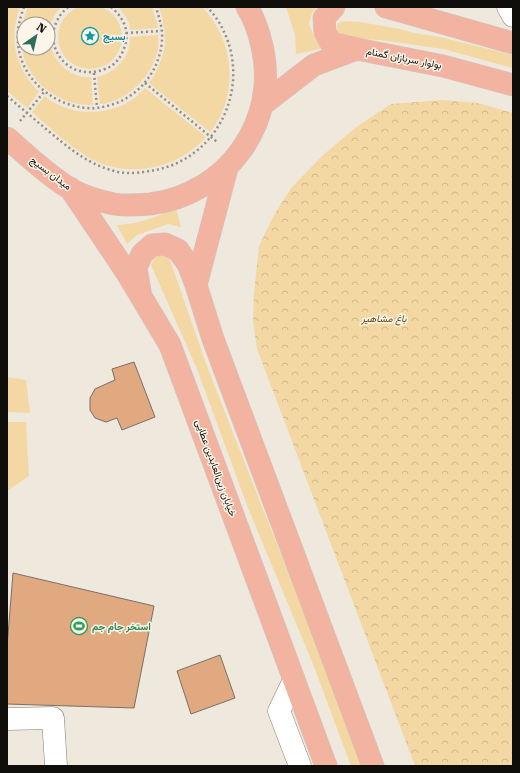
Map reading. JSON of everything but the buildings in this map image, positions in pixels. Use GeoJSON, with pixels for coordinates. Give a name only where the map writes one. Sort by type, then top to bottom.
{"type":"FeatureCollection","features":[{"type":"Feature","properties":{"kind":"main road","name":"میدان بسیج"},"geometry":{"type":"LineString","coordinates":[[11,132],[51,175],[70,188],[92,198],[115,204],[140,205],[164,202],[187,195],[208,183],[231,163],[255,128],[262,105],[266,81],[265,57],[259,33],[247,7]]}},
{"type":"Feature","properties":{"kind":"main road"},"geometry":{"type":"LineString","coordinates":[[334,7],[324,18],[324,32],[331,43],[357,49]]}},
{"type":"Feature","properties":{"kind":"main road"},"geometry":{"type":"LineString","coordinates":[[386,7],[513,43]]}},
{"type":"Feature","properties":{"kind":"main road","name":"بولوار سربازان گمنام"},"geometry":{"type":"LineString","coordinates":[[262,105],[314,65],[357,49],[443,66],[513,85]]}},
{"type":"Feature","properties":{"kind":"main road"},"geometry":{"type":"LineString","coordinates":[[196,285],[231,163]]}},
{"type":"Feature","properties":{"kind":"main road","name":"خیابان زین‌العابدین عطایی"},"geometry":{"type":"LineString","coordinates":[[70,188],[127,274],[170,345],[326,766]]}},
{"type":"Feature","properties":{"kind":"main road"},"geometry":{"type":"LineString","coordinates":[[140,296],[136,268],[142,254],[152,246],[165,244],[178,250],[188,264],[196,285],[213,339],[373,766]]}},
{"type":"Feature","properties":{"kind":"street"},"geometry":{"type":"LineString","coordinates":[[508,7],[513,16]]}},
{"type":"Feature","properties":{"kind":"street"},"geometry":{"type":"LineString","coordinates":[[294,680],[279,711],[300,766]]}},
{"type":"Feature","properties":{"kind":"street"},"geometry":{"type":"LineString","coordinates":[[7,719],[53,718],[56,766]]}},
{"type":"Feature","properties":{"kind":"path"},"geometry":{"type":"LineString","coordinates":[[56,22],[68,7]]}},
{"type":"Feature","properties":{"kind":"path"},"geometry":{"type":"LineString","coordinates":[[56,50],[58,56],[66,65],[76,70],[94,73],[109,68],[118,60],[124,50],[127,39],[126,28],[121,17],[112,7]]}},
{"type":"Feature","properties":{"kind":"path"},"geometry":{"type":"LineString","coordinates":[[21,56],[24,66],[32,80],[44,92],[57,100],[72,106],[88,109],[104,107],[119,102],[134,94],[145,83],[154,70],[160,55],[162,39],[156,7]]}},
{"type":"Feature","properties":{"kind":"path"},"geometry":{"type":"LineString","coordinates":[[7,96],[70,149],[86,160],[102,167],[120,172],[138,173],[174,165],[190,156],[216,131],[225,115],[231,97],[233,61],[221,26],[207,7]]}},
{"type":"Feature","properties":{"kind":"path"},"geometry":{"type":"LineString","coordinates":[[126,33],[161,31]]}},
{"type":"Feature","properties":{"kind":"path"},"geometry":{"type":"LineString","coordinates":[[94,73],[97,108]]}},
{"type":"Feature","properties":{"kind":"path"},"geometry":{"type":"LineString","coordinates":[[145,83],[211,136],[231,163]]}},
{"type":"Feature","properties":{"kind":"path"},"geometry":{"type":"LineString","coordinates":[[11,132],[44,92]]}},
{"type":"Feature","properties":{"kind":"green space"},"geometry":{"type":"Polygon","coordinates":[[[90,5],[108,10],[113,14],[117,19],[122,37],[117,55],[113,60],[108,64],[90,69],[72,64],[67,60],[63,55],[58,37],[63,19],[67,14],[72,10],[90,5]]]}},
{"type":"Feature","properties":{"kind":"green space"},"geometry":{"type":"Polygon","coordinates":[[[7,7],[20,7],[16,16],[14,42],[16,56],[24,73],[39,92],[27,108],[7,91],[7,7]]]}},
{"type":"Feature","properties":{"kind":"green space"},"geometry":{"type":"Polygon","coordinates":[[[28,7],[62,7],[54,16],[25,16],[28,7]]]}},
{"type":"Feature","properties":{"kind":"green space"},"geometry":{"type":"Polygon","coordinates":[[[119,7],[152,7],[158,28],[130,30],[128,21],[119,7]]]}},
{"type":"Feature","properties":{"kind":"green space"},"geometry":{"type":"Polygon","coordinates":[[[159,7],[202,7],[218,28],[223,40],[227,53],[230,79],[225,105],[217,122],[210,132],[149,83],[160,64],[163,55],[165,37],[159,7]]]}},
{"type":"Feature","properties":{"kind":"green space"},"geometry":{"type":"Polygon","coordinates":[[[286,7],[317,7],[312,13],[309,24],[313,34],[325,48],[296,54],[295,35],[286,7]]]}},
{"type":"Feature","properties":{"kind":"green space"},"geometry":{"type":"Polygon","coordinates":[[[345,21],[360,22],[440,37],[513,55],[513,68],[443,49],[343,36],[337,32],[337,27],[338,23],[345,21]]]}},
{"type":"Feature","properties":{"kind":"green space"},"geometry":{"type":"Polygon","coordinates":[[[158,35],[158,47],[155,59],[150,70],[142,80],[122,97],[111,102],[100,104],[97,77],[110,72],[121,63],[128,51],[130,37],[158,35]]]}},
{"type":"Feature","properties":{"kind":"green space"},"geometry":{"type":"Polygon","coordinates":[[[24,56],[54,56],[59,63],[70,72],[84,77],[91,77],[93,105],[68,101],[46,89],[30,70],[24,56]]]}},
{"type":"Feature","properties":{"kind":"green space"},"geometry":{"type":"Polygon","coordinates":[[[145,88],[206,137],[194,148],[180,157],[166,164],[150,168],[117,168],[86,156],[58,135],[32,112],[45,96],[55,103],[75,110],[97,112],[107,110],[127,103],[145,88]]]}},
{"type":"Feature","properties":{"kind":"green space","name":"باغ مشاهیر"},"geometry":{"type":"Polygon","coordinates":[[[442,100],[478,103],[513,113],[513,766],[415,766],[257,349],[253,322],[254,293],[259,246],[274,215],[292,187],[322,156],[355,128],[391,104],[442,100]]]}},
{"type":"Feature","properties":{"kind":"green space"},"geometry":{"type":"Polygon","coordinates":[[[176,208],[181,227],[168,224],[137,235],[127,244],[117,225],[147,220],[176,208]]]}},
{"type":"Feature","properties":{"kind":"green space"},"geometry":{"type":"Polygon","coordinates":[[[160,254],[169,257],[208,369],[324,662],[363,766],[351,766],[313,664],[248,508],[197,369],[151,265],[155,257],[160,254]]]}},
{"type":"Feature","properties":{"kind":"green space"},"geometry":{"type":"Polygon","coordinates":[[[7,377],[26,380],[30,413],[7,412],[7,377]]]}},
{"type":"Feature","properties":{"kind":"green space"},"geometry":{"type":"Polygon","coordinates":[[[7,422],[26,422],[29,476],[7,491],[7,422]]]}},
{"type":"Feature","properties":{"kind":"place","name":"بسیج"},"geometry":{"type":"Point","coordinates":[90,36]}},
{"type":"Feature","properties":{"kind":"place","name":"استخر جام جم"},"geometry":{"type":"Point","coordinates":[79,626]}}]}
